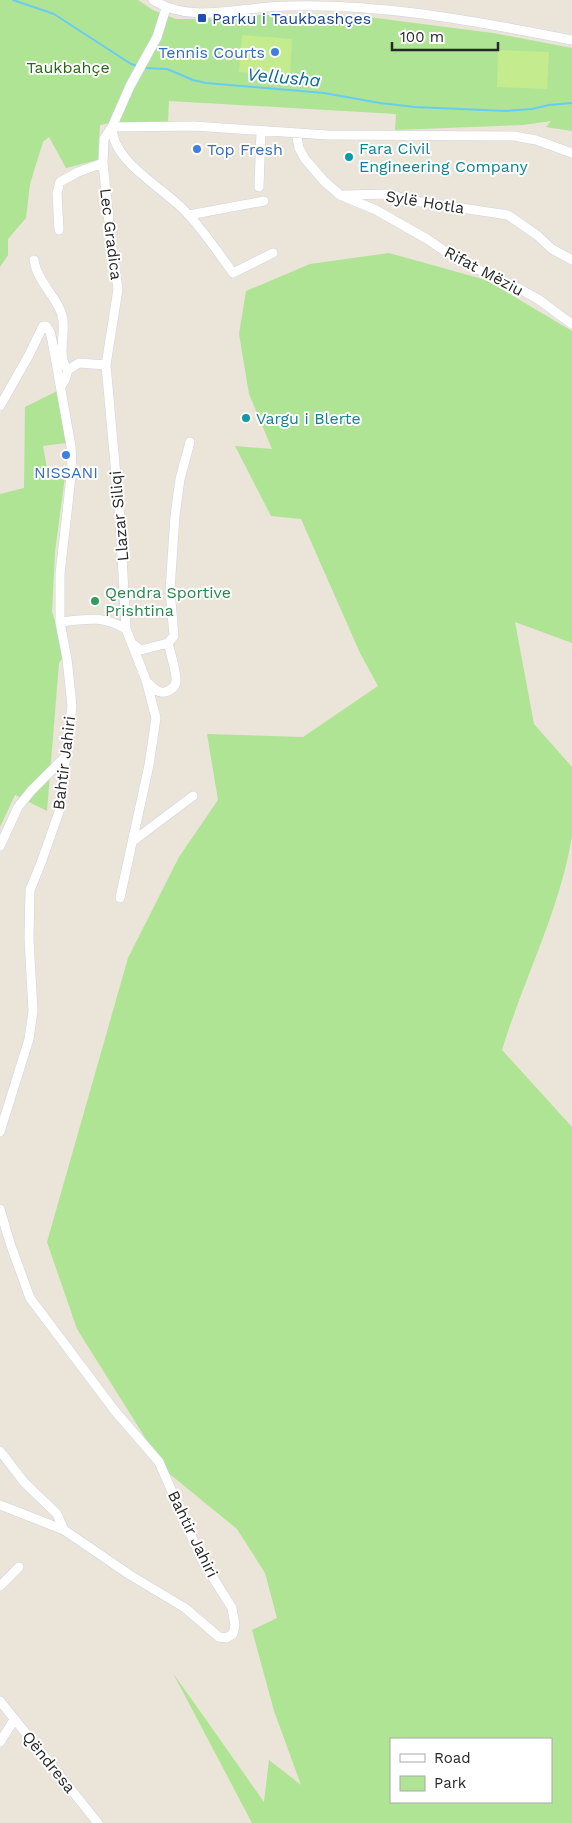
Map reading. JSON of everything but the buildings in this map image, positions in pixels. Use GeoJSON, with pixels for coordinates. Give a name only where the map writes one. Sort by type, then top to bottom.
{"type":"FeatureCollection","features":[{"type":"Feature","properties":{"kind":"street"},"geometry":{"type":"LineString","coordinates":[[156,1],[166,8],[205,13],[290,5],[346,6],[434,15],[572,40]]}},
{"type":"Feature","properties":{"kind":"street","name":"Lec Gradica"},"geometry":{"type":"LineString","coordinates":[[106,365],[118,289],[103,163],[104,139],[112,127],[137,73],[157,38],[166,8]]}},
{"type":"Feature","properties":{"kind":"street"},"geometry":{"type":"LineString","coordinates":[[273,253],[233,273],[189,215],[123,157],[112,137],[112,127],[194,126],[296,133],[514,136],[536,140],[572,153]]}},
{"type":"Feature","properties":{"kind":"street"},"geometry":{"type":"LineString","coordinates":[[259,188],[261,131]]}},
{"type":"Feature","properties":{"kind":"street"},"geometry":{"type":"LineString","coordinates":[[296,133],[299,148],[305,159],[324,181],[340,195]]}},
{"type":"Feature","properties":{"kind":"street","name":"Lec Gradica"},"geometry":{"type":"LineString","coordinates":[[59,230],[57,193],[60,182],[78,172],[103,163]]}},
{"type":"Feature","properties":{"kind":"street","name":"Sylë Hotla"},"geometry":{"type":"LineString","coordinates":[[340,195],[390,194],[408,200],[508,215],[552,248],[572,260]]}},
{"type":"Feature","properties":{"kind":"street","name":"Rifat Mëziu"},"geometry":{"type":"LineString","coordinates":[[340,195],[376,210],[427,239],[458,260],[518,288],[572,324]]}},
{"type":"Feature","properties":{"kind":"street"},"geometry":{"type":"LineString","coordinates":[[189,215],[264,201]]}},
{"type":"Feature","properties":{"kind":"street"},"geometry":{"type":"LineString","coordinates":[[34,260],[38,274],[58,306],[63,319],[62,356],[64,365],[68,370]]}},
{"type":"Feature","properties":{"kind":"street","name":"Bahtir Jahiri"},"geometry":{"type":"LineString","coordinates":[[0,406],[43,326],[46,326],[50,332],[71,446],[72,468],[60,574],[60,622],[72,706],[59,812],[42,864],[30,890],[29,939],[33,1011],[29,1039],[0,1132]]}},
{"type":"Feature","properties":{"kind":"street"},"geometry":{"type":"LineString","coordinates":[[61,386],[68,370],[79,363],[106,365]]}},
{"type":"Feature","properties":{"kind":"street","name":"Llazar Siliqi"},"geometry":{"type":"LineString","coordinates":[[106,365],[120,520],[126,629],[146,680],[156,718],[149,766],[120,898]]}},
{"type":"Feature","properties":{"kind":"street"},"geometry":{"type":"LineString","coordinates":[[133,644],[141,650],[168,643],[174,636],[170,590],[175,516],[180,479],[190,442]]}},
{"type":"Feature","properties":{"kind":"street"},"geometry":{"type":"LineString","coordinates":[[60,622],[94,619],[110,620],[126,629]]}},
{"type":"Feature","properties":{"kind":"street"},"geometry":{"type":"LineString","coordinates":[[146,680],[151,687],[161,692],[167,692],[176,682],[168,643]]}},
{"type":"Feature","properties":{"kind":"street"},"geometry":{"type":"LineString","coordinates":[[0,846],[18,807],[65,757]]}},
{"type":"Feature","properties":{"kind":"street"},"geometry":{"type":"LineString","coordinates":[[133,841],[193,796]]}},
{"type":"Feature","properties":{"kind":"street","name":"Bahtir Jahiri"},"geometry":{"type":"LineString","coordinates":[[0,1209],[30,1298],[115,1411],[160,1462],[202,1560],[232,1608],[235,1625],[233,1634],[226,1638],[219,1637],[185,1608],[130,1575],[64,1530],[0,1505]]}},
{"type":"Feature","properties":{"kind":"street"},"geometry":{"type":"LineString","coordinates":[[0,1451],[24,1482],[57,1514],[64,1530]]}},
{"type":"Feature","properties":{"kind":"street"},"geometry":{"type":"LineString","coordinates":[[0,1586],[19,1567]]}},
{"type":"Feature","properties":{"kind":"street","name":"Qëndresa"},"geometry":{"type":"LineString","coordinates":[[0,1701],[98,1823]]}},
{"type":"Feature","properties":{"kind":"street"},"geometry":{"type":"LineString","coordinates":[[0,1742],[14,1720]]}},
{"type":"Feature","properties":{"kind":"green space","name":"Taukbahçe"},"geometry":{"type":"Polygon","coordinates":[[[0,0],[138,0],[153,10],[176,19],[262,15],[360,16],[493,33],[572,48],[572,131],[546,127],[551,121],[523,125],[395,130],[396,114],[169,101],[168,122],[110,123],[100,125],[98,160],[66,168],[49,137],[43,142],[30,184],[26,218],[8,239],[8,255],[0,267],[0,0]]]}},
{"type":"Feature","properties":{"kind":"green space"},"geometry":{"type":"Polygon","coordinates":[[[242,35],[292,39],[290,76],[239,72],[242,35]]]}},
{"type":"Feature","properties":{"kind":"green space"},"geometry":{"type":"Polygon","coordinates":[[[498,50],[549,52],[547,89],[497,87],[498,50]]]}},
{"type":"Feature","properties":{"kind":"green space"},"geometry":{"type":"Polygon","coordinates":[[[389,253],[486,280],[572,331],[572,643],[515,622],[534,724],[572,767],[572,836],[559,891],[502,1050],[572,1127],[572,1823],[252,1823],[173,1673],[264,1802],[269,1760],[301,1785],[274,1711],[252,1630],[277,1618],[265,1573],[237,1529],[166,1471],[77,1329],[47,1242],[128,958],[179,857],[218,800],[207,734],[303,737],[378,686],[360,653],[301,519],[271,516],[235,446],[272,449],[249,394],[239,334],[246,291],[310,264],[389,253]]]}},
{"type":"Feature","properties":{"kind":"green space"},"geometry":{"type":"Polygon","coordinates":[[[57,391],[66,443],[43,446],[47,468],[66,469],[55,552],[52,612],[66,653],[59,663],[47,811],[15,795],[0,827],[0,494],[24,488],[25,407],[57,391]]]}},
{"type":"Feature","properties":{"kind":"waterway","name":"Vellusha"},"geometry":{"type":"LineString","coordinates":[[13,0],[54,14],[131,64],[138,66]]}},
{"type":"Feature","properties":{"kind":"waterway","name":"Vellusha"},"geometry":{"type":"LineString","coordinates":[[145,68],[167,69],[193,80],[206,83],[324,93],[415,107],[506,111],[572,103]]}},
{"type":"Feature","properties":{"kind":"place","name":"Parku i Taukbashçes"},"geometry":{"type":"Point","coordinates":[202,18]}},
{"type":"Feature","properties":{"kind":"place","name":"Tennis Courts"},"geometry":{"type":"Point","coordinates":[275,52]}},
{"type":"Feature","properties":{"kind":"place","name":"Top Fresh"},"geometry":{"type":"Point","coordinates":[197,149]}},
{"type":"Feature","properties":{"kind":"place","name":"Fara Civil Engineering Company"},"geometry":{"type":"Point","coordinates":[349,157]}},
{"type":"Feature","properties":{"kind":"place","name":"Vargu i Blerte"},"geometry":{"type":"Point","coordinates":[246,418]}},
{"type":"Feature","properties":{"kind":"place","name":"NISSANI"},"geometry":{"type":"Point","coordinates":[66,455]}},
{"type":"Feature","properties":{"kind":"place","name":"Qendra Sportive Prishtina"},"geometry":{"type":"Point","coordinates":[95,601]}}]}
